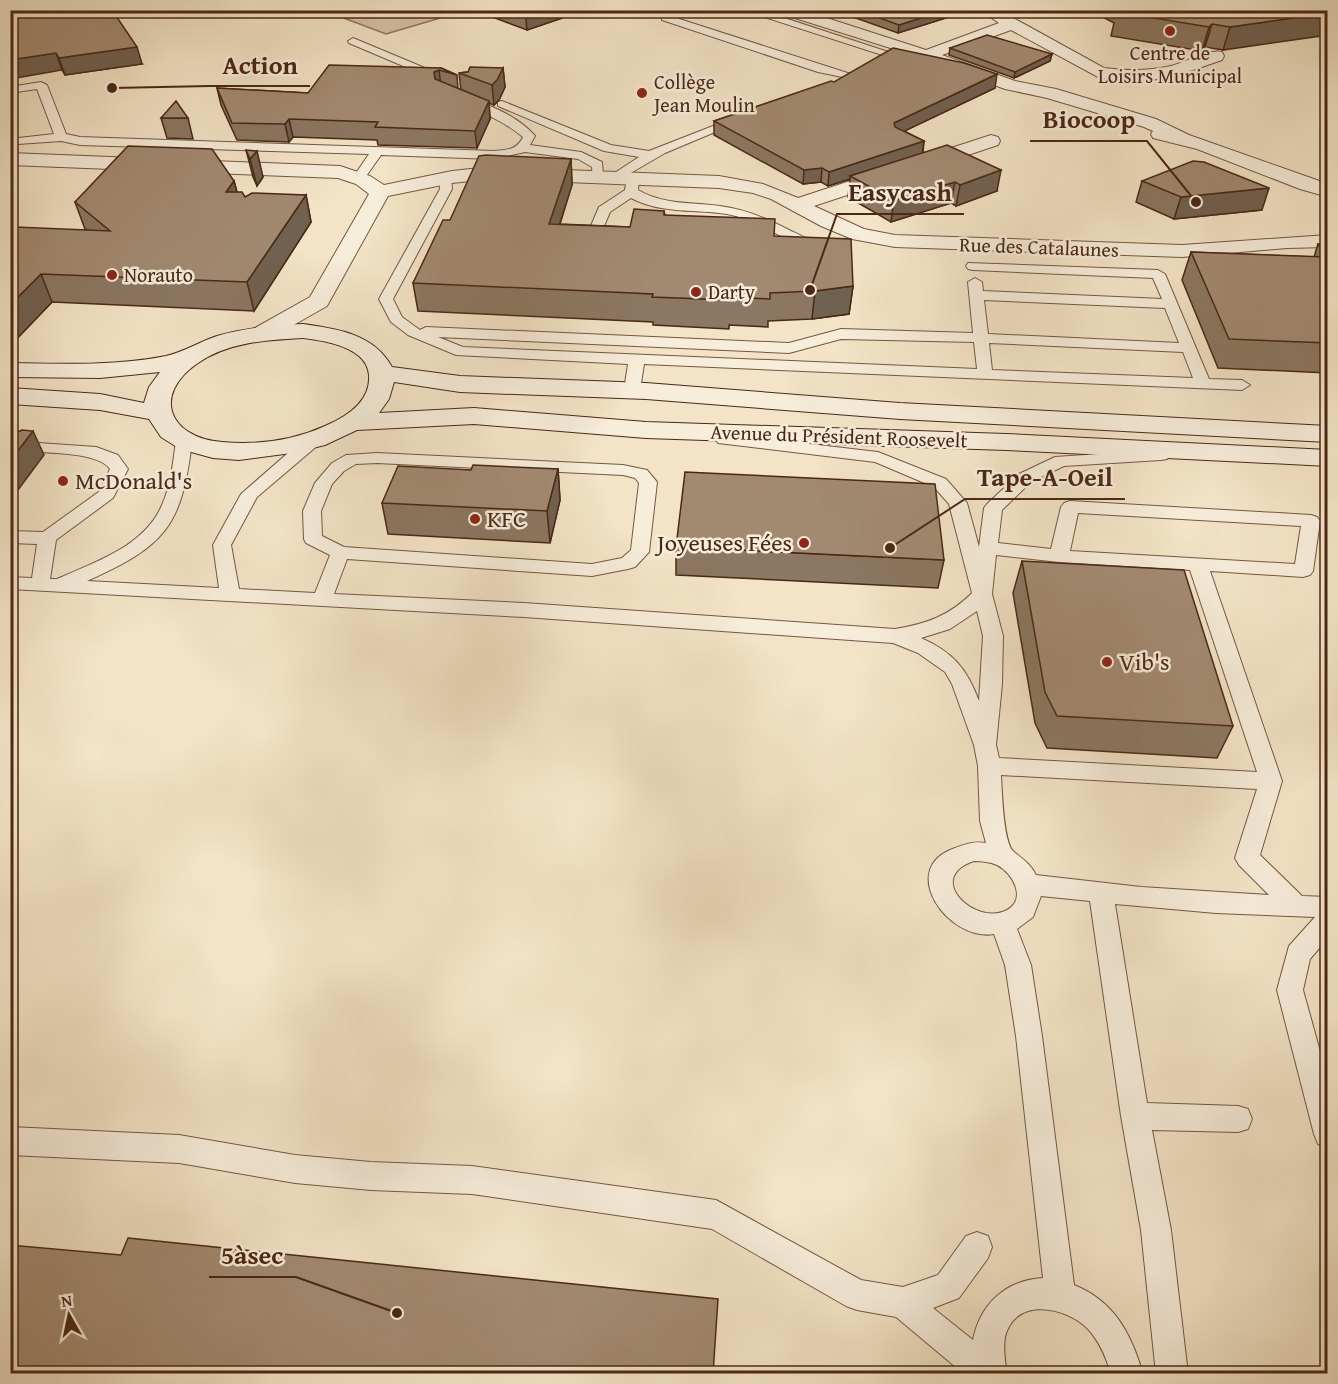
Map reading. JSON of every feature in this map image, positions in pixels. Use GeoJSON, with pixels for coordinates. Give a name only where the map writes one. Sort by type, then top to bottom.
{"type":"FeatureCollection","features":[{"type":"Feature","properties":{"kind":"street"},"geometry":{"type":"LineString","coordinates":[[987,10],[1100,73],[1121,76],[1169,73],[1216,56]]}},
{"type":"Feature","properties":{"kind":"street"},"geometry":{"type":"LineString","coordinates":[[780,15],[818,21],[906,48],[1011,85],[1038,98],[1155,134],[1182,138],[1251,161],[1321,202]]}},
{"type":"Feature","properties":{"kind":"street"},"geometry":{"type":"LineString","coordinates":[[927,55],[1011,24]]}},
{"type":"Feature","properties":{"kind":"street"},"geometry":{"type":"LineString","coordinates":[[797,205],[991,141]]}},
{"type":"Feature","properties":{"kind":"street"},"geometry":{"type":"LineString","coordinates":[[10,159],[340,172],[380,192],[320,301],[261,334]]}},
{"type":"Feature","properties":{"kind":"street","name":"Rue des Catalaunes"},"geometry":{"type":"LineString","coordinates":[[380,192],[445,178],[489,174],[619,181],[719,182],[756,188],[778,195],[828,222],[859,235],[895,241],[1182,251],[1287,242],[1328,241]]}},
{"type":"Feature","properties":{"kind":"street","name":"Rue des Catalaunes"},"geometry":{"type":"LineString","coordinates":[[1287,242],[1321,202]]}},
{"type":"Feature","properties":{"kind":"street"},"geometry":{"type":"LineString","coordinates":[[320,301],[333,335]]}},
{"type":"Feature","properties":{"kind":"street"},"geometry":{"type":"LineString","coordinates":[[10,370],[100,372],[159,366],[191,358],[216,346],[261,334],[303,331],[333,335],[357,344],[374,357],[382,373],[382,386],[376,399],[352,423],[311,442],[277,450],[243,452],[211,449],[184,441],[166,429],[157,413],[156,402],[159,390],[172,373],[191,358]]}},
{"type":"Feature","properties":{"kind":"street","name":"Avenue du Président Roosevelt"},"geometry":{"type":"LineString","coordinates":[[382,373],[460,384],[632,390],[900,411],[1328,434]]}},
{"type":"Feature","properties":{"kind":"street"},"geometry":{"type":"LineString","coordinates":[[10,396],[100,402],[157,413]]}},
{"type":"Feature","properties":{"kind":"street","name":"Avenue du Président Roosevelt"},"geometry":{"type":"LineString","coordinates":[[352,423],[474,416],[646,430],[1006,442],[1328,458]]}},
{"type":"Feature","properties":{"kind":"lane"},"geometry":{"type":"LineString","coordinates":[[748,10],[780,15],[890,54],[933,66],[970,72]]}},
{"type":"Feature","properties":{"kind":"lane"},"geometry":{"type":"LineString","coordinates":[[666,18],[822,70],[852,76]]}},
{"type":"Feature","properties":{"kind":"lane"},"geometry":{"type":"LineString","coordinates":[[353,41],[448,81]]}},
{"type":"Feature","properties":{"kind":"lane"},"geometry":{"type":"LineString","coordinates":[[832,87],[871,64],[906,48]]}},
{"type":"Feature","properties":{"kind":"lane"},"geometry":{"type":"LineString","coordinates":[[10,90],[41,85],[61,137]]}},
{"type":"Feature","properties":{"kind":"lane"},"geometry":{"type":"LineString","coordinates":[[470,90],[608,148],[651,155]]}},
{"type":"Feature","properties":{"kind":"lane"},"geometry":{"type":"LineString","coordinates":[[10,151],[16,140],[61,137],[80,141],[494,155],[519,151],[523,148],[529,136],[517,125],[501,115],[452,96]]}},
{"type":"Feature","properties":{"kind":"lane"},"geometry":{"type":"LineString","coordinates":[[591,242],[619,181],[636,162],[707,130],[755,114]]}},
{"type":"Feature","properties":{"kind":"lane"},"geometry":{"type":"LineString","coordinates":[[200,166],[217,145]]}},
{"type":"Feature","properties":{"kind":"lane"},"geometry":{"type":"LineString","coordinates":[[523,148],[581,156],[598,165],[642,200],[673,207],[728,211],[752,217],[804,243]]}},
{"type":"Feature","properties":{"kind":"lane"},"geometry":{"type":"LineString","coordinates":[[358,179],[377,151]]}},
{"type":"Feature","properties":{"kind":"lane"},"geometry":{"type":"LineString","coordinates":[[445,178],[446,189],[386,299],[396,319],[413,332],[461,352],[1242,385]]}},
{"type":"Feature","properties":{"kind":"lane"},"geometry":{"type":"LineString","coordinates":[[979,244],[973,266],[985,374]]}},
{"type":"Feature","properties":{"kind":"lane"},"geometry":{"type":"LineString","coordinates":[[973,266],[1158,274],[1203,384]]}},
{"type":"Feature","properties":{"kind":"lane"},"geometry":{"type":"LineString","coordinates":[[976,295],[1171,304]]}},
{"type":"Feature","properties":{"kind":"lane"},"geometry":{"type":"LineString","coordinates":[[413,332],[789,348],[841,334],[1188,348]]}},
{"type":"Feature","properties":{"kind":"lane"},"geometry":{"type":"LineString","coordinates":[[789,348],[790,366]]}},
{"type":"Feature","properties":{"kind":"lane"},"geometry":{"type":"LineString","coordinates":[[632,390],[637,359]]}},
{"type":"Feature","properties":{"kind":"lane"},"geometry":{"type":"LineString","coordinates":[[646,430],[878,457],[940,483],[958,503],[993,636],[987,756],[992,821],[1001,856]]}},
{"type":"Feature","properties":{"kind":"lane"},"geometry":{"type":"LineString","coordinates":[[50,586],[121,557],[145,541],[169,510],[177,489],[184,441]]}},
{"type":"Feature","properties":{"kind":"lane"},"geometry":{"type":"LineString","coordinates":[[230,595],[222,545],[250,494],[311,442]]}},
{"type":"Feature","properties":{"kind":"lane"},"geometry":{"type":"LineString","coordinates":[[10,446],[96,452],[112,459],[119,469],[107,494],[47,538],[10,537]]}},
{"type":"Feature","properties":{"kind":"lane"},"geometry":{"type":"LineString","coordinates":[[10,583],[536,611],[895,636],[925,631],[954,621],[982,595],[993,508],[1025,478],[1061,461],[1204,452]]}},
{"type":"Feature","properties":{"kind":"lane"},"geometry":{"type":"LineString","coordinates":[[377,458],[623,470],[641,474],[648,482],[640,552],[628,563],[592,570],[340,553],[313,539],[312,510],[324,483],[338,467],[352,459],[377,458]]}},
{"type":"Feature","properties":{"kind":"lane"},"geometry":{"type":"LineString","coordinates":[[988,548],[1059,556],[1304,571],[1319,523],[1070,507],[1059,556]]}},
{"type":"Feature","properties":{"kind":"lane"},"geometry":{"type":"LineString","coordinates":[[47,538],[50,586]]}},
{"type":"Feature","properties":{"kind":"lane"},"geometry":{"type":"LineString","coordinates":[[322,600],[340,553]]}},
{"type":"Feature","properties":{"kind":"lane"},"geometry":{"type":"LineString","coordinates":[[1198,565],[1271,781],[1247,858],[1296,906]]}},
{"type":"Feature","properties":{"kind":"lane"},"geometry":{"type":"LineString","coordinates":[[895,636],[925,648],[952,667],[962,682],[987,756]]}},
{"type":"Feature","properties":{"kind":"lane"},"geometry":{"type":"LineString","coordinates":[[987,756],[1271,781]]}},
{"type":"Feature","properties":{"kind":"lane"},"geometry":{"type":"LineString","coordinates":[[974,850],[1001,856],[1018,868],[1029,884],[1030,897],[1026,909],[1017,918],[1003,923],[990,924],[964,917],[945,900],[940,888],[940,877],[943,867],[956,856],[974,850]]}},
{"type":"Feature","properties":{"kind":"lane"},"geometry":{"type":"LineString","coordinates":[[1029,884],[1101,894],[1328,907]]}},
{"type":"Feature","properties":{"kind":"lane"},"geometry":{"type":"LineString","coordinates":[[1101,894],[1135,1116],[1156,1230],[1172,1374]]}},
{"type":"Feature","properties":{"kind":"lane"},"geometry":{"type":"LineString","coordinates":[[1328,920],[1298,954],[1290,990],[1328,1134]]}},
{"type":"Feature","properties":{"kind":"lane"},"geometry":{"type":"LineString","coordinates":[[1003,923],[1018,965],[1060,1294]]}},
{"type":"Feature","properties":{"kind":"lane"},"geometry":{"type":"LineString","coordinates":[[1135,1116],[1238,1119]]}},
{"type":"Feature","properties":{"kind":"lane"},"geometry":{"type":"LineString","coordinates":[[10,1141],[179,1149],[295,1169],[371,1176],[472,1180],[716,1215],[857,1295],[903,1303],[990,1374]]}},
{"type":"Feature","properties":{"kind":"lane"},"geometry":{"type":"LineString","coordinates":[[903,1303],[948,1287],[977,1247]]}},
{"type":"Feature","properties":{"kind":"lane"},"geometry":{"type":"LineString","coordinates":[[990,1374],[988,1349],[992,1328],[1003,1310],[1019,1298],[1038,1292],[1060,1294],[1079,1303],[1097,1316],[1111,1333],[1122,1353],[1127,1374]]}},
{"type":"Feature","properties":{"kind":"shaded area"},"geometry":{"type":"Polygon","coordinates":[[[325,11],[464,11],[386,34],[325,11]]]}},
{"type":"Feature","properties":{"kind":"building"},"geometry":{"type":"Polygon","coordinates":[[[39,10],[112,10],[137,47],[59,58],[56,53],[10,60],[10,16],[39,10]]]}},
{"type":"Feature","properties":{"kind":"building"},"geometry":{"type":"Polygon","coordinates":[[[857,10],[946,10],[899,25],[857,10]]]}},
{"type":"Feature","properties":{"kind":"building"},"geometry":{"type":"Polygon","coordinates":[[[1119,10],[1328,10],[1328,13],[1230,27],[1212,24],[1209,27],[1117,12],[1119,10]]]}},
{"type":"Feature","properties":{"kind":"building"},"geometry":{"type":"Polygon","coordinates":[[[987,35],[1052,54],[1015,72],[950,48],[987,35]]]}},
{"type":"Feature","properties":{"kind":"building"},"geometry":{"type":"Polygon","coordinates":[[[893,48],[964,63],[997,74],[894,123],[895,127],[924,141],[829,172],[822,168],[804,170],[714,121],[831,81],[834,82],[893,48]]]}},
{"type":"Feature","properties":{"kind":"building"},"geometry":{"type":"Polygon","coordinates":[[[329,65],[441,68],[457,75],[439,70],[434,72],[435,79],[489,101],[475,131],[375,127],[378,122],[289,119],[285,124],[232,123],[217,88],[308,93],[329,65]]]}},
{"type":"Feature","properties":{"kind":"building"},"geometry":{"type":"Polygon","coordinates":[[[470,67],[503,68],[492,85],[459,73],[468,72],[470,67]]]}},
{"type":"Feature","properties":{"kind":"building"},"geometry":{"type":"Polygon","coordinates":[[[176,101],[188,118],[161,118],[176,101]]]}},
{"type":"Feature","properties":{"kind":"building"},"geometry":{"type":"Polygon","coordinates":[[[947,145],[1001,170],[960,185],[955,182],[894,200],[850,176],[947,145]]]}},
{"type":"Feature","properties":{"kind":"building"},"geometry":{"type":"Polygon","coordinates":[[[128,146],[212,149],[234,181],[226,192],[242,192],[245,197],[252,193],[306,195],[247,282],[41,274],[10,305],[10,232],[15,227],[110,231],[75,202],[128,146]]]}},
{"type":"Feature","properties":{"kind":"building"},"geometry":{"type":"Polygon","coordinates":[[[246,150],[257,151],[250,159],[246,150]]]}},
{"type":"Feature","properties":{"kind":"building"},"geometry":{"type":"Polygon","coordinates":[[[479,156],[571,159],[549,224],[630,227],[634,209],[664,211],[664,215],[775,219],[774,236],[851,239],[853,286],[770,293],[770,299],[730,297],[730,300],[652,297],[653,294],[413,283],[443,220],[450,220],[479,156]]]}},
{"type":"Feature","properties":{"kind":"building"},"geometry":{"type":"Polygon","coordinates":[[[1193,161],[1204,162],[1269,188],[1181,197],[1142,181],[1193,161]]]}},
{"type":"Feature","properties":{"kind":"building"},"geometry":{"type":"Polygon","coordinates":[[[1318,244],[1328,245],[1328,343],[1229,339],[1191,252],[1326,257],[1318,244]]]}},
{"type":"Feature","properties":{"kind":"building"},"geometry":{"type":"Polygon","coordinates":[[[22,430],[33,431],[10,461],[10,435],[22,430]]]}},
{"type":"Feature","properties":{"kind":"building"},"geometry":{"type":"Polygon","coordinates":[[[473,465],[558,469],[547,511],[382,503],[398,466],[471,470],[473,465]]]}},
{"type":"Feature","properties":{"kind":"building"},"geometry":{"type":"Polygon","coordinates":[[[685,472],[935,484],[944,560],[676,547],[685,472]]]}},
{"type":"Feature","properties":{"kind":"building","name":"Vib's"},"geometry":{"type":"Polygon","coordinates":[[[1022,561],[1184,570],[1233,726],[1057,716],[1045,692],[1022,561]]]}},
{"type":"Feature","properties":{"kind":"building"},"geometry":{"type":"Polygon","coordinates":[[[128,1238],[718,1299],[713,1374],[10,1374],[10,1245],[121,1255],[128,1238]]]}},
{"type":"Feature","properties":{"kind":"place","name":"Centre de Loisirs Municipal"},"geometry":{"type":"Point","coordinates":[1170,31]}},
{"type":"Feature","properties":{"kind":"place","name":"Action"},"geometry":{"type":"Point","coordinates":[112,88]}},
{"type":"Feature","properties":{"kind":"place","name":"Collège Jean Moulin"},"geometry":{"type":"Point","coordinates":[642,93]}},
{"type":"Feature","properties":{"kind":"place","name":"Biocoop"},"geometry":{"type":"Point","coordinates":[1196,202]}},
{"type":"Feature","properties":{"kind":"place","name":"Norauto"},"geometry":{"type":"Point","coordinates":[112,275]}},
{"type":"Feature","properties":{"kind":"place","name":"Easycash"},"geometry":{"type":"Point","coordinates":[810,290]}},
{"type":"Feature","properties":{"kind":"place","name":"Darty"},"geometry":{"type":"Point","coordinates":[696,292]}},
{"type":"Feature","properties":{"kind":"place","name":"McDonald's"},"geometry":{"type":"Point","coordinates":[63,481]}},
{"type":"Feature","properties":{"kind":"place","name":"KFC"},"geometry":{"type":"Point","coordinates":[475,519]}},
{"type":"Feature","properties":{"kind":"place","name":"Joyeuses Fées"},"geometry":{"type":"Point","coordinates":[804,543]}},
{"type":"Feature","properties":{"kind":"place","name":"Tape-A-Oeil"},"geometry":{"type":"Point","coordinates":[890,548]}},
{"type":"Feature","properties":{"kind":"place","name":"Vib's"},"geometry":{"type":"Point","coordinates":[1107,662]}},
{"type":"Feature","properties":{"kind":"place","name":"5àsec"},"geometry":{"type":"Point","coordinates":[397,1313]}}]}
